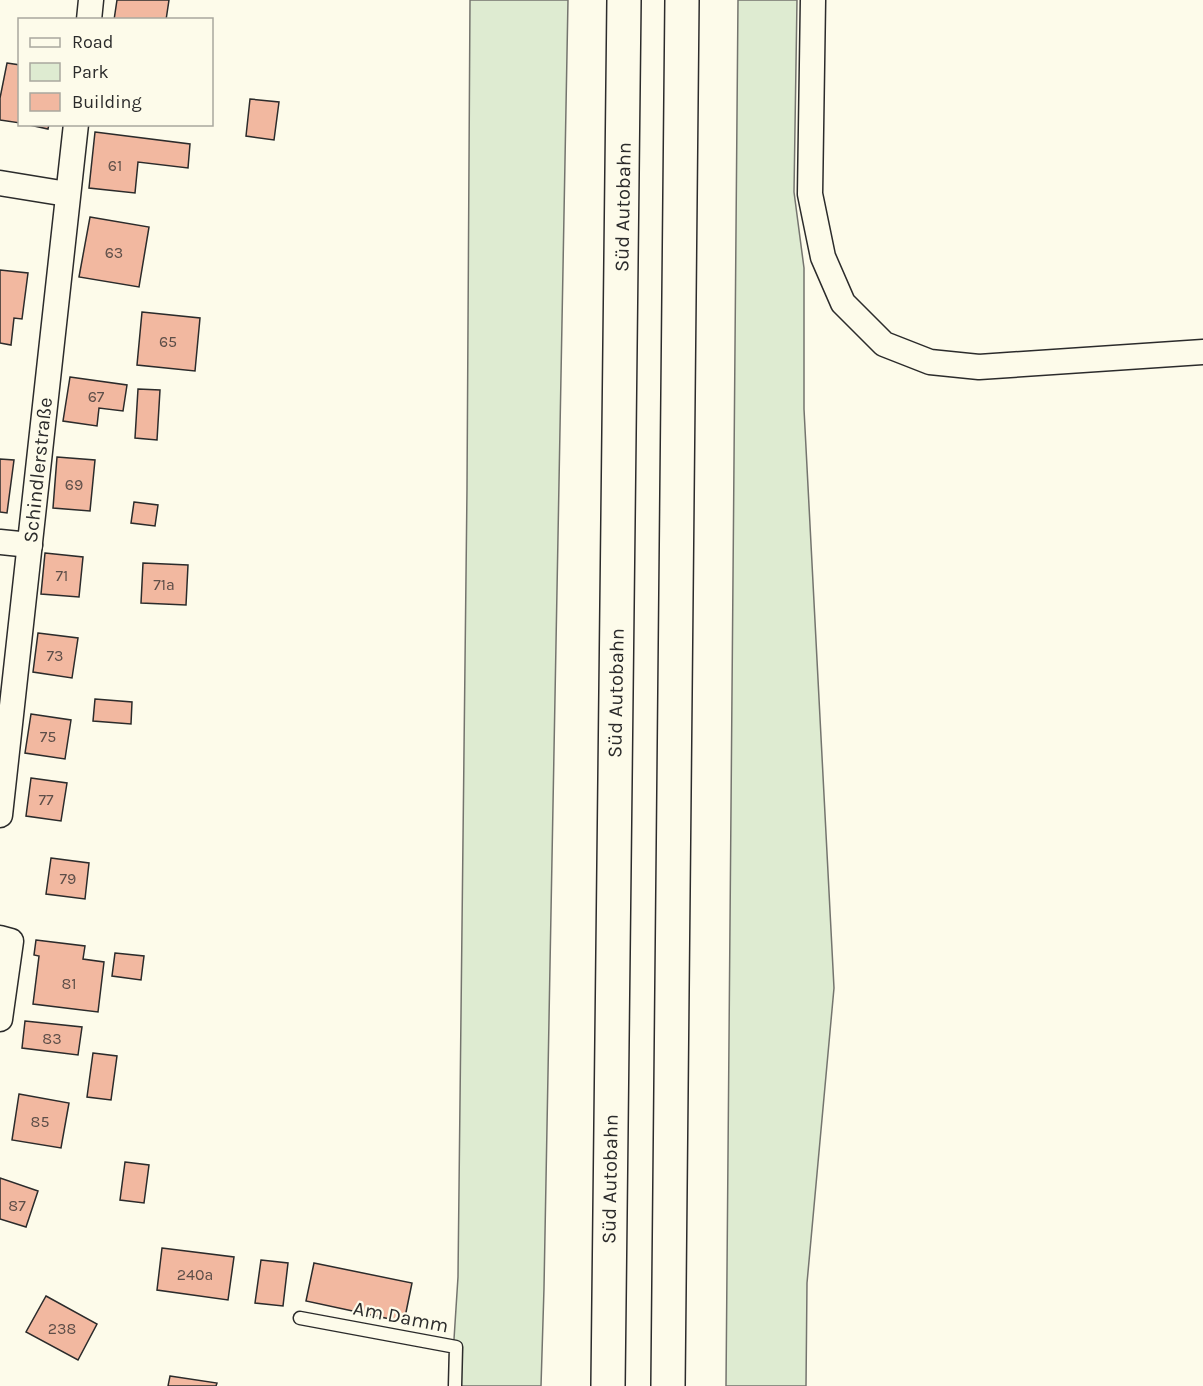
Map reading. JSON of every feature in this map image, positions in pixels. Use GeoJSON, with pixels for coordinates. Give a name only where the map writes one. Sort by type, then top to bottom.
{"type":"FeatureCollection","features":[{"type":"Feature","properties":{"kind":"highway","name":"Süd Autobahn"},"geometry":{"type":"LineString","coordinates":[[608,1386],[624,0]]}},
{"type":"Feature","properties":{"kind":"highway"},"geometry":{"type":"LineString","coordinates":[[668,1386],[682,0]]}},
{"type":"Feature","properties":{"kind":"street"},"geometry":{"type":"LineString","coordinates":[[89,18],[91,0]]}},
{"type":"Feature","properties":{"kind":"street"},"geometry":{"type":"LineString","coordinates":[[813,0],[810,194],[823,256],[843,303],[884,344],[930,362],[978,367],[1203,352]]}},
{"type":"Feature","properties":{"kind":"street","name":"Schindlerstraße"},"geometry":{"type":"LineString","coordinates":[[0,815],[76,126]]}},
{"type":"Feature","properties":{"kind":"street"},"geometry":{"type":"LineString","coordinates":[[0,183],[67,194]]}},
{"type":"Feature","properties":{"kind":"street"},"geometry":{"type":"LineString","coordinates":[[0,542],[30,545]]}},
{"type":"Feature","properties":{"kind":"street"},"geometry":{"type":"LineString","coordinates":[[0,938],[11,941],[0,1019]]}},
{"type":"Feature","properties":{"kind":"lane","name":"Am Damm"},"geometry":{"type":"LineString","coordinates":[[300,1318],[456,1347],[455,1386]]}},
{"type":"Feature","properties":{"kind":"green space"},"geometry":{"type":"Polygon","coordinates":[[[470,0],[568,0],[541,1386],[451,1386],[458,1277],[470,0]]]}},
{"type":"Feature","properties":{"kind":"green space"},"geometry":{"type":"Polygon","coordinates":[[[738,0],[797,0],[794,192],[804,268],[804,409],[834,988],[807,1283],[806,1386],[726,1386],[738,0]]]}},
{"type":"Feature","properties":{"kind":"building"},"geometry":{"type":"Polygon","coordinates":[[[117,0],[169,0],[166,18],[114,18],[117,0]]]}},
{"type":"Feature","properties":{"kind":"building"},"geometry":{"type":"Polygon","coordinates":[[[7,63],[18,65],[18,123],[0,120],[0,98],[7,63]]]}},
{"type":"Feature","properties":{"kind":"building"},"geometry":{"type":"Polygon","coordinates":[[[250,99],[279,102],[274,140],[246,136],[250,99]]]}},
{"type":"Feature","properties":{"kind":"building"},"geometry":{"type":"Polygon","coordinates":[[[95,132],[190,144],[188,168],[138,162],[135,193],[89,188],[95,132]]]}},
{"type":"Feature","properties":{"kind":"building"},"geometry":{"type":"Polygon","coordinates":[[[90,217],[149,227],[139,287],[79,277],[90,217]]]}},
{"type":"Feature","properties":{"kind":"building"},"geometry":{"type":"Polygon","coordinates":[[[0,270],[28,273],[22,319],[14,318],[11,345],[0,343],[0,270]]]}},
{"type":"Feature","properties":{"kind":"building"},"geometry":{"type":"Polygon","coordinates":[[[142,312],[200,318],[195,371],[137,365],[142,312]]]}},
{"type":"Feature","properties":{"kind":"building"},"geometry":{"type":"Polygon","coordinates":[[[70,377],[127,385],[123,411],[99,408],[97,426],[63,421],[70,377]]]}},
{"type":"Feature","properties":{"kind":"building"},"geometry":{"type":"Polygon","coordinates":[[[138,389],[160,390],[157,440],[135,438],[138,389]]]}},
{"type":"Feature","properties":{"kind":"building"},"geometry":{"type":"Polygon","coordinates":[[[57,457],[95,460],[90,511],[53,508],[57,457]]]}},
{"type":"Feature","properties":{"kind":"building"},"geometry":{"type":"Polygon","coordinates":[[[0,459],[14,460],[7,513],[0,512],[0,459]]]}},
{"type":"Feature","properties":{"kind":"building"},"geometry":{"type":"Polygon","coordinates":[[[134,502],[158,505],[155,526],[131,523],[134,502]]]}},
{"type":"Feature","properties":{"kind":"building"},"geometry":{"type":"Polygon","coordinates":[[[45,553],[83,557],[79,597],[41,594],[45,553]]]}},
{"type":"Feature","properties":{"kind":"building"},"geometry":{"type":"Polygon","coordinates":[[[143,563],[188,565],[186,605],[141,603],[143,563]]]}},
{"type":"Feature","properties":{"kind":"building"},"geometry":{"type":"Polygon","coordinates":[[[38,633],[78,638],[72,678],[33,672],[38,633]]]}},
{"type":"Feature","properties":{"kind":"building"},"geometry":{"type":"Polygon","coordinates":[[[95,699],[132,702],[131,724],[93,721],[95,699]]]}},
{"type":"Feature","properties":{"kind":"building"},"geometry":{"type":"Polygon","coordinates":[[[31,714],[71,720],[65,759],[25,753],[31,714]]]}},
{"type":"Feature","properties":{"kind":"building"},"geometry":{"type":"Polygon","coordinates":[[[31,778],[67,783],[61,821],[26,816],[31,778]]]}},
{"type":"Feature","properties":{"kind":"building"},"geometry":{"type":"Polygon","coordinates":[[[51,858],[89,863],[85,899],[46,894],[51,858]]]}},
{"type":"Feature","properties":{"kind":"building"},"geometry":{"type":"Polygon","coordinates":[[[36,940],[85,946],[83,959],[104,962],[98,1012],[33,1004],[39,956],[34,955],[36,940]]]}},
{"type":"Feature","properties":{"kind":"building"},"geometry":{"type":"Polygon","coordinates":[[[115,953],[144,956],[141,980],[112,976],[115,953]]]}},
{"type":"Feature","properties":{"kind":"building"},"geometry":{"type":"Polygon","coordinates":[[[25,1021],[82,1027],[78,1055],[22,1048],[25,1021]]]}},
{"type":"Feature","properties":{"kind":"building"},"geometry":{"type":"Polygon","coordinates":[[[93,1053],[117,1056],[111,1100],[87,1097],[93,1053]]]}},
{"type":"Feature","properties":{"kind":"building"},"geometry":{"type":"Polygon","coordinates":[[[19,1094],[69,1103],[61,1148],[12,1140],[19,1094]]]}},
{"type":"Feature","properties":{"kind":"building"},"geometry":{"type":"Polygon","coordinates":[[[125,1162],[149,1165],[144,1203],[120,1200],[125,1162]]]}},
{"type":"Feature","properties":{"kind":"building"},"geometry":{"type":"Polygon","coordinates":[[[0,1178],[38,1191],[26,1227],[0,1219],[0,1178]]]}},
{"type":"Feature","properties":{"kind":"building"},"geometry":{"type":"Polygon","coordinates":[[[162,1248],[234,1257],[228,1300],[157,1290],[162,1248]]]}},
{"type":"Feature","properties":{"kind":"building"},"geometry":{"type":"Polygon","coordinates":[[[261,1260],[288,1263],[283,1306],[255,1303],[261,1260]]]}},
{"type":"Feature","properties":{"kind":"building"},"geometry":{"type":"Polygon","coordinates":[[[314,1263],[412,1283],[404,1322],[306,1301],[314,1263]]]}},
{"type":"Feature","properties":{"kind":"building"},"geometry":{"type":"Polygon","coordinates":[[[46,1296],[97,1324],[78,1360],[26,1332],[46,1296]]]}},
{"type":"Feature","properties":{"kind":"building"},"geometry":{"type":"Polygon","coordinates":[[[170,1376],[217,1383],[216,1386],[168,1386],[170,1376]]]}}]}
